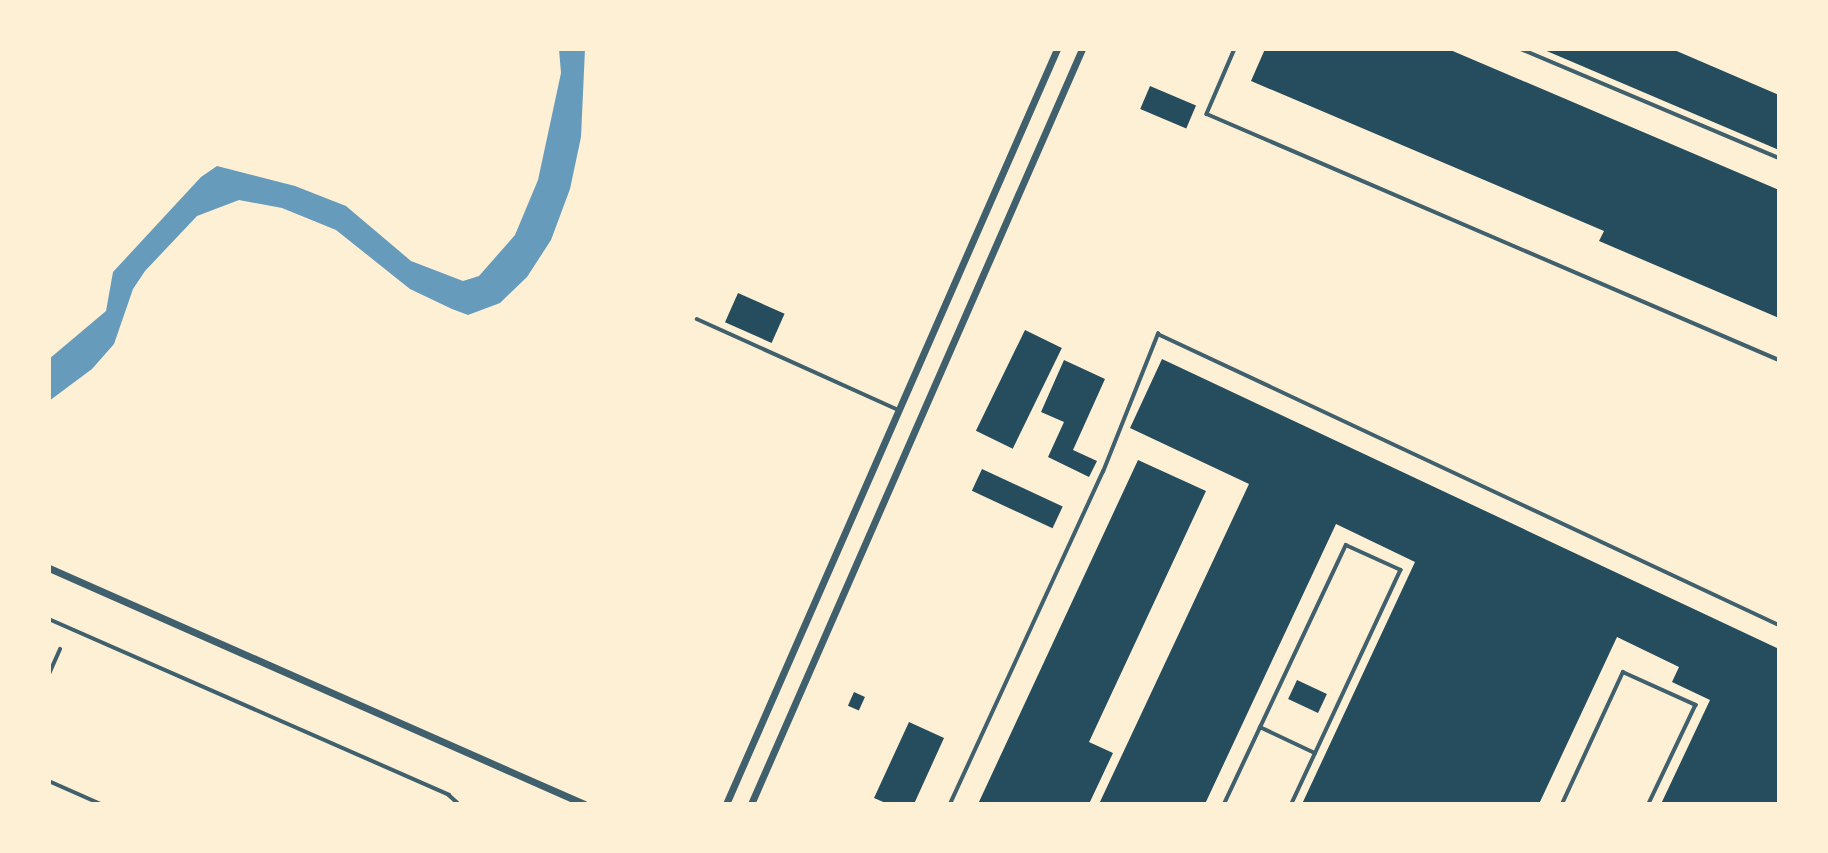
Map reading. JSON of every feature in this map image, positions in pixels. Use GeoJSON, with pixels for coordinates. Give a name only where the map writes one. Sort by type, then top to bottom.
{"type":"FeatureCollection","features":[{"type":"Feature","properties":{"kind":"street"},"geometry":{"type":"LineString","coordinates":[[726,804],[901,411],[1057,49]]}},
{"type":"Feature","properties":{"kind":"street"},"geometry":{"type":"LineString","coordinates":[[751,804],[1082,49]]}},
{"type":"Feature","properties":{"kind":"street"},"geometry":{"type":"LineString","coordinates":[[49,568],[583,804]]}},
{"type":"Feature","properties":{"kind":"lane"},"geometry":{"type":"LineString","coordinates":[[1235,49],[1207,114],[1779,360]]}},
{"type":"Feature","properties":{"kind":"lane"},"geometry":{"type":"LineString","coordinates":[[1521,49],[1779,158]]}},
{"type":"Feature","properties":{"kind":"lane"},"geometry":{"type":"LineString","coordinates":[[696,319],[901,411]]}},
{"type":"Feature","properties":{"kind":"lane"},"geometry":{"type":"LineString","coordinates":[[950,804],[1103,472],[1158,334],[1779,625]]}},
{"type":"Feature","properties":{"kind":"lane"},"geometry":{"type":"LineString","coordinates":[[1224,804],[1346,545],[1401,570],[1292,804]]}},
{"type":"Feature","properties":{"kind":"lane"},"geometry":{"type":"LineString","coordinates":[[49,619],[437,790],[459,804]]}},
{"type":"Feature","properties":{"kind":"lane"},"geometry":{"type":"LineString","coordinates":[[49,674],[60,649]]}},
{"type":"Feature","properties":{"kind":"lane"},"geometry":{"type":"LineString","coordinates":[[1562,804],[1623,672],[1696,705],[1649,804]]}},
{"type":"Feature","properties":{"kind":"lane"},"geometry":{"type":"LineString","coordinates":[[1260,727],[1316,753]]}},
{"type":"Feature","properties":{"kind":"lane"},"geometry":{"type":"LineString","coordinates":[[49,781],[101,804]]}},
{"type":"Feature","properties":{"kind":"water"},"geometry":{"type":"Polygon","coordinates":[[[559,49],[585,49],[581,137],[570,189],[551,240],[527,277],[500,303],[468,315],[452,309],[410,289],[336,230],[282,208],[239,200],[197,216],[145,271],[133,289],[114,344],[92,369],[49,401],[49,359],[106,311],[113,272],[201,177],[217,166],[295,186],[346,206],[411,261],[463,281],[479,276],[515,235],[538,180],[561,73],[559,49]]]}},
{"type":"Feature","properties":{"kind":"building"},"geometry":{"type":"Polygon","coordinates":[[[1265,49],[1448,49],[1779,190],[1779,318],[1599,241],[1604,231],[1251,81],[1265,49]]]}},
{"type":"Feature","properties":{"kind":"building"},"geometry":{"type":"Polygon","coordinates":[[[1542,49],[1672,49],[1779,95],[1779,150],[1542,49]]]}},
{"type":"Feature","properties":{"kind":"building"},"geometry":{"type":"Polygon","coordinates":[[[1150,86],[1196,106],[1186,129],[1140,109],[1150,86]]]}},
{"type":"Feature","properties":{"kind":"building"},"geometry":{"type":"Polygon","coordinates":[[[738,293],[785,314],[772,343],[725,322],[738,293]]]}},
{"type":"Feature","properties":{"kind":"building"},"geometry":{"type":"Polygon","coordinates":[[[1025,330],[1062,348],[1013,449],[976,431],[1025,330]]]}},
{"type":"Feature","properties":{"kind":"building"},"geometry":{"type":"Polygon","coordinates":[[[1162,359],[1779,649],[1779,804],[1661,804],[1710,700],[1672,682],[1679,667],[1617,637],[1539,804],[1302,804],[1415,562],[1336,524],[1205,804],[1099,804],[1249,484],[1130,428],[1162,359]]]}},
{"type":"Feature","properties":{"kind":"building"},"geometry":{"type":"Polygon","coordinates":[[[1064,360],[1105,379],[1073,450],[1097,461],[1089,477],[1048,457],[1064,422],[1041,412],[1064,360]]]}},
{"type":"Feature","properties":{"kind":"building"},"geometry":{"type":"Polygon","coordinates":[[[1138,460],[1206,491],[1089,742],[1113,753],[1089,804],[978,804],[1138,460]]]}},
{"type":"Feature","properties":{"kind":"building"},"geometry":{"type":"Polygon","coordinates":[[[982,469],[1063,507],[1053,528],[972,491],[982,469]]]}},
{"type":"Feature","properties":{"kind":"building"},"geometry":{"type":"Polygon","coordinates":[[[1297,680],[1327,694],[1318,713],[1288,699],[1297,680]]]}},
{"type":"Feature","properties":{"kind":"building"},"geometry":{"type":"Polygon","coordinates":[[[854,692],[865,697],[859,711],[848,706],[854,692]]]}},
{"type":"Feature","properties":{"kind":"building"},"geometry":{"type":"Polygon","coordinates":[[[909,722],[944,738],[914,804],[888,804],[874,798],[909,722]]]}}]}
